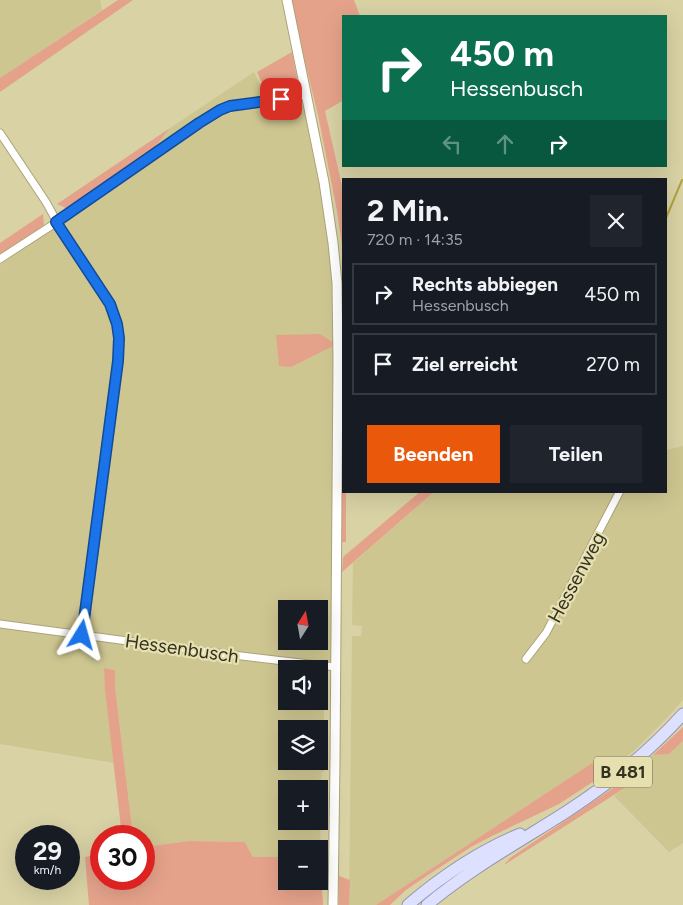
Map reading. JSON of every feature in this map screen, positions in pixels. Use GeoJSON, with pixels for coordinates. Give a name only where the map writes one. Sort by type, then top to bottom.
{"type":"FeatureCollection","features":[{"type":"Feature","properties":{"kind":"main road","name":"B 481"},"geometry":{"type":"LineString","coordinates":[[426,905],[455,883],[585,799],[625,770],[663,736],[683,714]]}},
{"type":"Feature","properties":{"kind":"main road","name":"B 481"},"geometry":{"type":"LineString","coordinates":[[408,905],[454,869],[478,854],[554,819]]}},
{"type":"Feature","properties":{"kind":"street"},"geometry":{"type":"LineString","coordinates":[[287,0],[324,182],[337,283],[341,360],[333,905]]}},
{"type":"Feature","properties":{"kind":"street"},"geometry":{"type":"LineString","coordinates":[[0,259],[220,110],[230,106],[306,95]]}},
{"type":"Feature","properties":{"kind":"street"},"geometry":{"type":"LineString","coordinates":[[0,133],[110,304],[117,324],[119,338],[118,361],[82,635]]}},
{"type":"Feature","properties":{"kind":"street","name":"Hessenweg"},"geometry":{"type":"LineString","coordinates":[[526,659],[546,632],[619,493]]}},
{"type":"Feature","properties":{"kind":"street","name":"Hessenbusch"},"geometry":{"type":"LineString","coordinates":[[0,624],[335,667]]}},
{"type":"Feature","properties":{"kind":"shaded area"},"geometry":{"type":"Polygon","coordinates":[[[0,0],[100,0],[102,10],[0,78],[0,0]]]}},
{"type":"Feature","properties":{"kind":"shaded area"},"geometry":{"type":"Polygon","coordinates":[[[118,0],[133,0],[0,92],[0,78],[118,0]]]}},
{"type":"Feature","properties":{"kind":"shaded area"},"geometry":{"type":"Polygon","coordinates":[[[290,0],[354,0],[360,15],[342,15],[342,101],[325,111],[342,186],[342,245],[337,211],[318,115],[290,0]]]}},
{"type":"Feature","properties":{"kind":"shaded area"},"geometry":{"type":"Polygon","coordinates":[[[292,52],[299,89],[267,94],[257,72],[292,52]]]}},
{"type":"Feature","properties":{"kind":"shaded area"},"geometry":{"type":"Polygon","coordinates":[[[254,72],[267,98],[218,108],[152,151],[170,128],[254,72]]]}},
{"type":"Feature","properties":{"kind":"shaded area"},"geometry":{"type":"Polygon","coordinates":[[[296,102],[303,106],[326,221],[332,265],[335,322],[330,664],[328,668],[328,660],[278,660],[278,710],[324,710],[324,720],[278,720],[278,770],[324,770],[324,772],[321,772],[321,780],[278,780],[278,830],[320,830],[320,840],[278,840],[278,857],[253,857],[245,842],[189,841],[155,846],[155,825],[132,825],[115,687],[115,670],[104,668],[114,763],[0,744],[0,265],[223,115],[250,108],[296,102]]]}},
{"type":"Feature","properties":{"kind":"shaded area"},"geometry":{"type":"Polygon","coordinates":[[[170,128],[152,151],[68,209],[57,204],[170,128]]]}},
{"type":"Feature","properties":{"kind":"shaded area"},"geometry":{"type":"Polygon","coordinates":[[[43,214],[44,225],[0,255],[0,243],[43,214]]]}},
{"type":"Feature","properties":{"kind":"shaded area"},"geometry":{"type":"Polygon","coordinates":[[[320,334],[334,343],[333,346],[291,367],[279,366],[276,335],[320,334]]]}},
{"type":"Feature","properties":{"kind":"shaded area"},"geometry":{"type":"Polygon","coordinates":[[[342,384],[342,493],[346,493],[346,542],[341,542],[342,384]]]}},
{"type":"Feature","properties":{"kind":"shaded area"},"geometry":{"type":"Polygon","coordinates":[[[683,446],[683,700],[636,749],[602,776],[592,763],[376,905],[349,905],[352,636],[361,636],[362,626],[352,625],[353,563],[433,493],[667,493],[667,450],[683,446]]]}},
{"type":"Feature","properties":{"kind":"shaded area"},"geometry":{"type":"Polygon","coordinates":[[[419,493],[433,493],[342,572],[343,557],[419,493]]]}},
{"type":"Feature","properties":{"kind":"shaded area"},"geometry":{"type":"Polygon","coordinates":[[[104,668],[115,670],[115,687],[132,825],[121,825],[104,668]]]}},
{"type":"Feature","properties":{"kind":"shaded area"},"geometry":{"type":"Polygon","coordinates":[[[683,727],[683,741],[669,754],[653,755],[683,727]]]}},
{"type":"Feature","properties":{"kind":"shaded area"},"geometry":{"type":"Polygon","coordinates":[[[683,741],[683,843],[669,852],[614,796],[631,784],[628,778],[653,755],[669,754],[683,741]]]}},
{"type":"Feature","properties":{"kind":"shaded area"},"geometry":{"type":"Polygon","coordinates":[[[592,763],[602,776],[559,804],[471,847],[406,890],[390,905],[376,905],[592,763]]]}},
{"type":"Feature","properties":{"kind":"shaded area"},"geometry":{"type":"Polygon","coordinates":[[[628,778],[631,784],[504,865],[510,858],[628,778]]]}},
{"type":"Feature","properties":{"kind":"shaded area"},"geometry":{"type":"Polygon","coordinates":[[[189,841],[245,842],[253,857],[278,857],[278,890],[322,890],[323,905],[89,905],[85,857],[90,856],[90,890],[155,890],[155,846],[189,841]]]}},
{"type":"Feature","properties":{"kind":"shaded area"},"geometry":{"type":"Polygon","coordinates":[[[339,876],[350,880],[349,905],[339,905],[339,876]]]}},
{"type":"Feature","properties":{"kind":"waterway"},"geometry":{"type":"LineString","coordinates":[[667,216],[682,180]]}},
{"type":"Feature","properties":{"kind":"route"},"geometry":{"type":"LineString","coordinates":[[82,635],[118,361],[119,338],[117,324],[110,304],[56,222],[220,110],[230,106],[281,99]]}}]}
